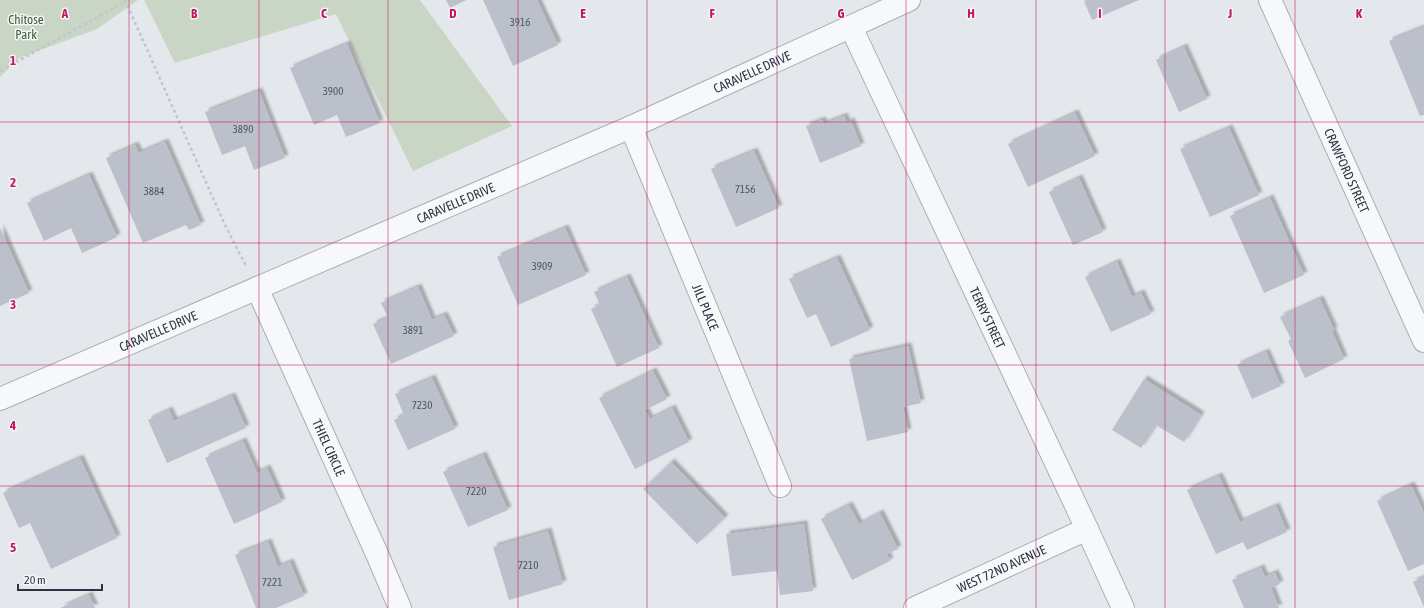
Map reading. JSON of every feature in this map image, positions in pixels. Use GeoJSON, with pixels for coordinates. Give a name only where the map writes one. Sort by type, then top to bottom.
{"type":"FeatureCollection","features":[{"type":"Feature","properties":{"kind":"street","name":"CARAVELLE DRIVE"},"geometry":{"type":"LineString","coordinates":[[0,399],[632,127],[909,0]]}},
{"type":"Feature","properties":{"kind":"street","name":"CRAWFORD STREET"},"geometry":{"type":"LineString","coordinates":[[1270,0],[1424,341]]}},
{"type":"Feature","properties":{"kind":"street","name":"TERRY STREET"},"geometry":{"type":"LineString","coordinates":[[851,27],[1123,608]]}},
{"type":"Feature","properties":{"kind":"street","name":"JILL PLACE"},"geometry":{"type":"LineString","coordinates":[[632,127],[780,486]]}},
{"type":"Feature","properties":{"kind":"street","name":"THIEL CIRCLE"},"geometry":{"type":"LineString","coordinates":[[257,288],[400,608]]}},
{"type":"Feature","properties":{"kind":"street","name":"WEST 72ND AVENUE"},"geometry":{"type":"LineString","coordinates":[[915,608],[1087,529]]}},
{"type":"Feature","properties":{"kind":"path"},"geometry":{"type":"LineString","coordinates":[[0,71],[125,1],[226,225],[257,288]]}},
{"type":"Feature","properties":{"kind":"green space","name":"Chitose Park"},"geometry":{"type":"Polygon","coordinates":[[[0,0],[138,0],[97,29],[19,58],[0,77],[0,0]]]}},
{"type":"Feature","properties":{"kind":"green space"},"geometry":{"type":"Polygon","coordinates":[[[144,0],[420,0],[512,126],[413,171],[336,14],[175,63],[144,0]]]}},
{"type":"Feature","properties":{"kind":"building"},"geometry":{"type":"Polygon","coordinates":[[[446,0],[466,0],[450,8],[446,0]]]}},
{"type":"Feature","properties":{"kind":"building"},"geometry":{"type":"Polygon","coordinates":[[[483,0],[537,0],[558,45],[513,66],[483,0]]]}},
{"type":"Feature","properties":{"kind":"building"},"geometry":{"type":"Polygon","coordinates":[[[1139,0],[1092,20],[1084,1],[1139,0]]]}},
{"type":"Feature","properties":{"kind":"building"},"geometry":{"type":"Polygon","coordinates":[[[1424,27],[1424,115],[1420,116],[1389,41],[1424,27]]]}},
{"type":"Feature","properties":{"kind":"building"},"geometry":{"type":"Polygon","coordinates":[[[347,44],[380,123],[346,137],[337,115],[314,125],[290,68],[347,44]]]}},
{"type":"Feature","properties":{"kind":"building"},"geometry":{"type":"Polygon","coordinates":[[[1184,47],[1207,99],[1179,112],[1156,60],[1184,47]]]}},
{"type":"Feature","properties":{"kind":"building"},"geometry":{"type":"Polygon","coordinates":[[[259,91],[285,158],[254,170],[245,146],[222,155],[205,112],[259,91]]]}},
{"type":"Feature","properties":{"kind":"building"},"geometry":{"type":"Polygon","coordinates":[[[1075,113],[1095,156],[1028,187],[1008,144],[1075,113]]]}},
{"type":"Feature","properties":{"kind":"building"},"geometry":{"type":"Polygon","coordinates":[[[844,116],[847,123],[851,121],[861,146],[820,163],[806,126],[822,120],[824,124],[844,116]]]}},
{"type":"Feature","properties":{"kind":"building"},"geometry":{"type":"Polygon","coordinates":[[[1229,128],[1259,195],[1210,217],[1180,149],[1229,128]]]}},
{"type":"Feature","properties":{"kind":"building"},"geometry":{"type":"Polygon","coordinates":[[[165,142],[201,225],[189,230],[186,225],[143,243],[106,158],[135,145],[139,153],[165,142]]]}},
{"type":"Feature","properties":{"kind":"building"},"geometry":{"type":"Polygon","coordinates":[[[754,151],[779,208],[736,227],[711,169],[754,151]]]}},
{"type":"Feature","properties":{"kind":"building"},"geometry":{"type":"Polygon","coordinates":[[[89,175],[117,237],[82,253],[71,228],[44,241],[27,203],[89,175]]]}},
{"type":"Feature","properties":{"kind":"building"},"geometry":{"type":"Polygon","coordinates":[[[1079,178],[1103,232],[1073,245],[1049,192],[1079,178]]]}},
{"type":"Feature","properties":{"kind":"building"},"geometry":{"type":"Polygon","coordinates":[[[1270,198],[1304,275],[1264,293],[1230,216],[1270,198]]]}},
{"type":"Feature","properties":{"kind":"building"},"geometry":{"type":"Polygon","coordinates":[[[0,228],[29,293],[0,306],[0,228]]]}},
{"type":"Feature","properties":{"kind":"building"},"geometry":{"type":"Polygon","coordinates":[[[565,228],[586,275],[518,305],[497,257],[565,228]]]}},
{"type":"Feature","properties":{"kind":"building"},"geometry":{"type":"Polygon","coordinates":[[[837,258],[870,330],[831,347],[816,314],[807,318],[789,279],[837,258]]]}},
{"type":"Feature","properties":{"kind":"building"},"geometry":{"type":"Polygon","coordinates":[[[1117,262],[1132,297],[1141,293],[1151,314],[1111,332],[1085,277],[1117,262]]]}},
{"type":"Feature","properties":{"kind":"building"},"geometry":{"type":"Polygon","coordinates":[[[627,277],[659,348],[617,367],[591,309],[600,305],[594,292],[627,277]]]}},
{"type":"Feature","properties":{"kind":"building"},"geometry":{"type":"Polygon","coordinates":[[[418,287],[432,320],[444,315],[454,336],[391,364],[373,324],[388,318],[381,303],[418,287]]]}},
{"type":"Feature","properties":{"kind":"building"},"geometry":{"type":"Polygon","coordinates":[[[1320,299],[1334,330],[1332,331],[1344,359],[1305,378],[1288,341],[1291,339],[1280,317],[1320,299]]]}},
{"type":"Feature","properties":{"kind":"building"},"geometry":{"type":"Polygon","coordinates":[[[908,346],[921,403],[903,407],[908,432],[867,441],[849,359],[908,346]]]}},
{"type":"Feature","properties":{"kind":"building"},"geometry":{"type":"Polygon","coordinates":[[[1266,352],[1281,386],[1252,399],[1237,365],[1266,352]]]}},
{"type":"Feature","properties":{"kind":"building"},"geometry":{"type":"Polygon","coordinates":[[[653,371],[667,399],[645,410],[650,419],[672,408],[689,442],[635,469],[599,398],[653,371]]]}},
{"type":"Feature","properties":{"kind":"building"},"geometry":{"type":"Polygon","coordinates":[[[432,378],[455,429],[408,450],[394,420],[404,415],[395,394],[432,378]]]}},
{"type":"Feature","properties":{"kind":"building"},"geometry":{"type":"Polygon","coordinates":[[[1144,379],[1201,415],[1184,442],[1156,425],[1141,448],[1112,430],[1144,379]]]}},
{"type":"Feature","properties":{"kind":"building"},"geometry":{"type":"Polygon","coordinates":[[[232,396],[246,428],[167,463],[148,420],[169,410],[174,421],[232,396]]]}},
{"type":"Feature","properties":{"kind":"building"},"geometry":{"type":"Polygon","coordinates":[[[243,441],[257,473],[267,468],[282,502],[234,524],[205,458],[243,441]]]}},
{"type":"Feature","properties":{"kind":"building"},"geometry":{"type":"Polygon","coordinates":[[[483,455],[508,510],[468,527],[443,472],[483,455]]]}},
{"type":"Feature","properties":{"kind":"building"},"geometry":{"type":"Polygon","coordinates":[[[80,458],[117,538],[51,569],[30,523],[19,528],[3,493],[80,458]]]}},
{"type":"Feature","properties":{"kind":"building"},"geometry":{"type":"Polygon","coordinates":[[[671,462],[725,518],[697,544],[643,489],[671,462]]]}},
{"type":"Feature","properties":{"kind":"building"},"geometry":{"type":"Polygon","coordinates":[[[1219,476],[1240,522],[1276,506],[1287,532],[1247,550],[1243,542],[1216,554],[1187,490],[1219,476]]]}},
{"type":"Feature","properties":{"kind":"building"},"geometry":{"type":"Polygon","coordinates":[[[1411,485],[1424,513],[1424,564],[1408,571],[1377,501],[1411,485]]]}},
{"type":"Feature","properties":{"kind":"building"},"geometry":{"type":"Polygon","coordinates":[[[849,505],[859,524],[880,513],[898,549],[887,554],[890,561],[852,580],[821,519],[849,505]]]}},
{"type":"Feature","properties":{"kind":"building"},"geometry":{"type":"Polygon","coordinates":[[[804,524],[813,591],[780,595],[777,571],[732,576],[726,534],[804,524]]]}},
{"type":"Feature","properties":{"kind":"building"},"geometry":{"type":"Polygon","coordinates":[[[548,531],[563,584],[509,600],[493,547],[548,531]]]}},
{"type":"Feature","properties":{"kind":"building"},"geometry":{"type":"Polygon","coordinates":[[[268,542],[278,567],[290,562],[304,596],[276,608],[256,608],[235,555],[268,542]]]}},
{"type":"Feature","properties":{"kind":"building"},"geometry":{"type":"Polygon","coordinates":[[[1261,568],[1265,577],[1275,573],[1280,584],[1271,588],[1279,608],[1244,608],[1232,580],[1261,568]]]}},
{"type":"Feature","properties":{"kind":"building"},"geometry":{"type":"Polygon","coordinates":[[[1424,577],[1424,607],[1413,582],[1424,577]]]}},
{"type":"Feature","properties":{"kind":"building"},"geometry":{"type":"Polygon","coordinates":[[[89,595],[95,608],[60,608],[89,595]]]}}]}
